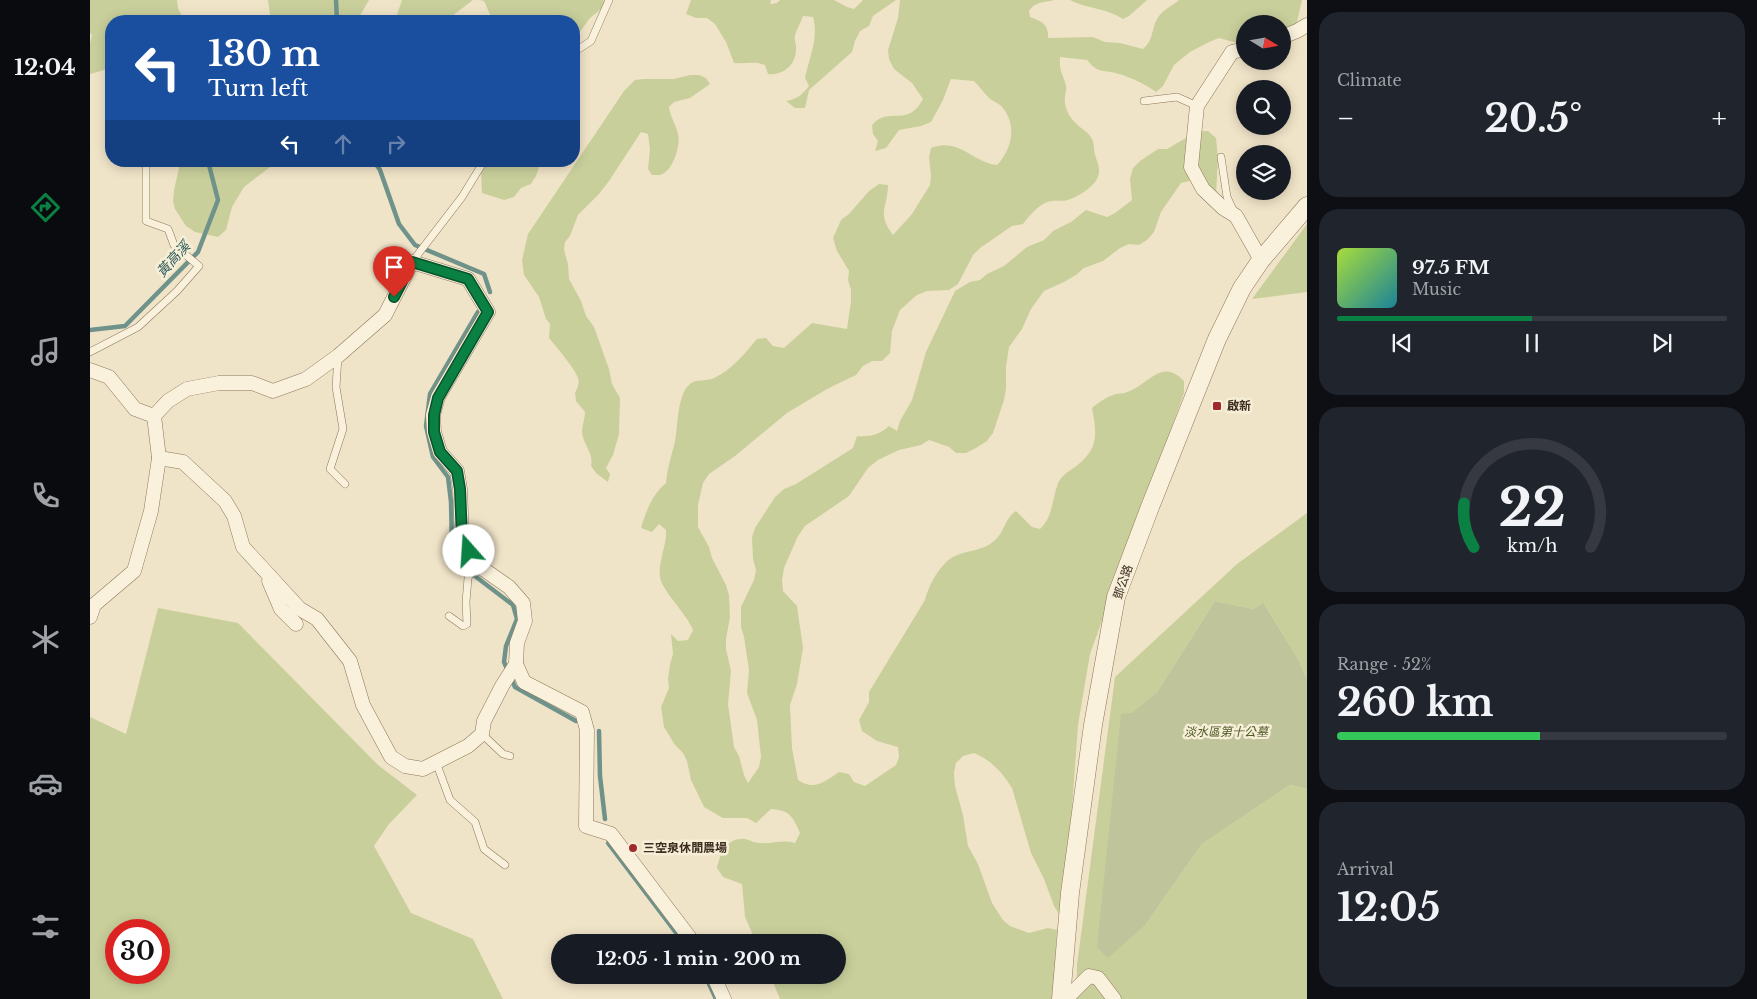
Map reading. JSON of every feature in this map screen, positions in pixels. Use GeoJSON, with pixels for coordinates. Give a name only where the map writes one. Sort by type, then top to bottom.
{"type":"FeatureCollection","features":[{"type":"Feature","properties":{"kind":"street"},"geometry":{"type":"LineString","coordinates":[[1291,33],[1307,25]]}},
{"type":"Feature","properties":{"kind":"street"},"geometry":{"type":"LineString","coordinates":[[1236,51],[1232,52],[1197,106],[1191,167],[1204,189],[1222,208],[1236,216],[1261,260]]}},
{"type":"Feature","properties":{"kind":"street","name":"鄧公路"},"geometry":{"type":"LineString","coordinates":[[1061,999],[1070,893],[1093,725],[1116,597],[1216,339],[1242,288],[1261,260],[1307,206]]}},
{"type":"Feature","properties":{"kind":"street"},"geometry":{"type":"LineString","coordinates":[[90,617],[94,605],[134,571],[151,511],[159,458],[154,416],[168,401],[187,389],[219,383],[252,383],[273,391],[306,379],[338,356],[385,315],[412,262],[468,279],[488,312],[438,398],[434,415],[434,432],[440,452],[457,471],[460,489],[462,538],[476,564],[509,587],[523,603],[525,621],[517,643],[516,664],[524,682],[582,712],[587,730],[586,826],[611,834],[687,934]]}},
{"type":"Feature","properties":{"kind":"street"},"geometry":{"type":"LineString","coordinates":[[90,370],[109,377],[135,409],[154,416]]}},
{"type":"Feature","properties":{"kind":"street"},"geometry":{"type":"LineString","coordinates":[[159,458],[183,462],[225,502],[234,516],[243,547],[300,609],[317,619],[350,662],[363,704],[392,757],[406,766],[423,769],[468,746],[482,734],[484,721],[516,664]]}},
{"type":"Feature","properties":{"kind":"street"},"geometry":{"type":"LineString","coordinates":[[264,569],[281,609],[296,624]]}},
{"type":"Feature","properties":{"kind":"street"},"geometry":{"type":"LineString","coordinates":[[1066,999],[1090,976],[1098,978],[1114,999]]}},
{"type":"Feature","properties":{"kind":"street"},"geometry":{"type":"LineString","coordinates":[[717,984],[724,999]]}},
{"type":"Feature","properties":{"kind":"lane"},"geometry":{"type":"LineString","coordinates":[[580,48],[591,41],[609,0]]}},
{"type":"Feature","properties":{"kind":"lane"},"geometry":{"type":"LineString","coordinates":[[1144,101],[1177,97],[1197,106]]}},
{"type":"Feature","properties":{"kind":"lane"},"geometry":{"type":"LineString","coordinates":[[1222,157],[1227,197],[1236,216]]}},
{"type":"Feature","properties":{"kind":"lane"},"geometry":{"type":"LineString","coordinates":[[412,262],[462,197],[480,167]]}},
{"type":"Feature","properties":{"kind":"lane"},"geometry":{"type":"LineString","coordinates":[[90,352],[138,327],[177,291],[199,266],[174,245],[168,229],[146,221],[146,168]]}},
{"type":"Feature","properties":{"kind":"lane"},"geometry":{"type":"LineString","coordinates":[[338,356],[336,387],[344,430],[330,469],[345,484]]}},
{"type":"Feature","properties":{"kind":"lane"},"geometry":{"type":"LineString","coordinates":[[449,616],[463,626],[467,624],[468,578],[476,564]]}},
{"type":"Feature","properties":{"kind":"lane"},"geometry":{"type":"LineString","coordinates":[[482,734],[503,754],[510,756]]}},
{"type":"Feature","properties":{"kind":"lane"},"geometry":{"type":"LineString","coordinates":[[436,762],[450,800],[475,822],[484,850],[505,865]]}},
{"type":"Feature","properties":{"kind":"green space"},"geometry":{"type":"Polygon","coordinates":[[[90,0],[177,0],[181,15],[105,15],[105,70],[90,74],[90,44],[92,35],[90,33],[90,0]]]}},
{"type":"Feature","properties":{"kind":"green space"},"geometry":{"type":"Polygon","coordinates":[[[268,0],[369,0],[360,15],[270,15],[268,0]]]}},
{"type":"Feature","properties":{"kind":"green space"},"geometry":{"type":"Polygon","coordinates":[[[402,0],[473,0],[453,15],[397,15],[402,0]]]}},
{"type":"Feature","properties":{"kind":"green space"},"geometry":{"type":"Polygon","coordinates":[[[480,0],[603,0],[606,5],[590,18],[580,32],[580,15],[490,15],[484,1],[480,0]]]}},
{"type":"Feature","properties":{"kind":"green space"},"geometry":{"type":"Polygon","coordinates":[[[691,0],[771,0],[770,4],[777,3],[780,0],[834,0],[854,9],[863,0],[896,0],[873,16],[869,26],[860,31],[852,52],[809,90],[805,108],[795,108],[786,101],[799,96],[809,86],[805,78],[813,48],[815,25],[813,17],[803,16],[795,35],[796,53],[792,64],[784,71],[768,74],[765,65],[734,63],[726,42],[715,24],[707,18],[696,18],[686,14],[691,0]]]}},
{"type":"Feature","properties":{"kind":"green space"},"geometry":{"type":"Polygon","coordinates":[[[900,0],[1054,0],[1037,4],[1029,11],[1030,17],[1041,22],[1046,27],[1048,38],[1093,37],[1105,42],[1120,43],[1143,49],[1151,38],[1159,16],[1164,10],[1179,0],[1302,0],[1297,22],[1291,30],[1291,15],[1236,15],[1236,43],[1219,38],[1190,52],[1174,65],[1163,86],[1156,92],[1129,77],[1098,70],[1087,60],[1060,57],[1061,70],[1066,87],[1065,105],[1067,111],[1075,123],[1092,138],[1099,170],[1098,178],[1095,182],[1087,190],[1065,201],[1045,203],[1033,212],[1023,224],[1012,226],[980,248],[973,255],[958,284],[949,290],[927,291],[917,295],[900,310],[892,331],[890,353],[882,361],[872,361],[863,366],[856,375],[827,389],[787,413],[735,456],[709,474],[703,483],[698,505],[698,527],[709,547],[729,595],[730,617],[726,649],[731,671],[728,704],[734,747],[748,783],[759,767],[761,757],[757,720],[747,693],[749,670],[741,627],[741,607],[754,580],[756,570],[753,559],[752,537],[755,528],[775,497],[784,489],[796,484],[853,448],[857,436],[874,435],[882,432],[889,426],[897,431],[900,421],[912,400],[926,352],[955,291],[970,282],[980,280],[987,274],[1004,266],[1027,247],[1044,240],[1053,231],[1071,222],[1086,210],[1107,217],[1115,213],[1132,200],[1130,179],[1133,168],[1158,149],[1167,149],[1198,131],[1208,131],[1216,138],[1218,159],[1216,194],[1193,180],[1181,183],[1161,212],[1154,232],[1147,240],[1139,245],[1129,244],[1120,248],[1103,261],[1084,268],[1064,282],[1044,291],[1009,347],[1004,400],[993,433],[987,441],[966,453],[956,453],[949,447],[929,440],[921,445],[899,450],[878,460],[868,468],[849,496],[805,526],[798,536],[784,568],[783,591],[797,606],[803,648],[797,684],[790,705],[792,748],[798,780],[814,785],[824,782],[839,772],[849,774],[854,782],[865,786],[896,765],[899,757],[898,747],[877,741],[862,731],[859,720],[869,702],[869,692],[925,600],[932,581],[940,569],[955,556],[980,549],[994,541],[1009,518],[1016,511],[1032,527],[1040,529],[1050,513],[1058,483],[1083,460],[1092,448],[1095,426],[1092,408],[1097,404],[1112,395],[1126,393],[1135,389],[1162,372],[1176,374],[1184,381],[1184,393],[1090,654],[1078,725],[1064,922],[1054,906],[1044,879],[1031,853],[1012,788],[1008,782],[991,763],[974,753],[963,756],[956,763],[954,773],[955,786],[963,815],[968,846],[978,864],[992,903],[1003,920],[1010,926],[1029,933],[1048,928],[1057,930],[1053,999],[780,999],[774,984],[846,984],[846,934],[752,934],[745,917],[742,884],[723,877],[717,868],[722,852],[729,844],[739,839],[758,843],[786,841],[795,843],[800,833],[790,815],[783,811],[771,809],[756,823],[747,818],[723,818],[704,807],[691,780],[687,761],[683,753],[675,745],[664,727],[661,707],[669,688],[668,679],[673,654],[671,634],[678,641],[688,640],[693,630],[686,617],[665,589],[660,577],[660,565],[666,530],[659,524],[652,532],[641,528],[650,504],[666,483],[675,441],[680,404],[685,390],[692,383],[721,375],[738,361],[757,339],[766,338],[773,346],[784,348],[812,323],[847,329],[851,301],[851,290],[848,280],[849,271],[837,251],[833,238],[841,220],[849,214],[869,191],[879,184],[888,185],[884,215],[885,221],[893,235],[912,214],[930,185],[929,157],[931,148],[941,145],[958,148],[980,160],[997,165],[1009,145],[1011,137],[1010,122],[1002,107],[990,99],[974,81],[951,79],[943,100],[931,122],[899,130],[886,148],[875,151],[878,141],[873,134],[872,125],[878,119],[911,113],[923,99],[912,83],[894,69],[889,59],[888,50],[898,18],[900,0]]]}},
{"type":"Feature","properties":{"kind":"green space"},"geometry":{"type":"Polygon","coordinates":[[[1070,0],[1147,0],[1123,19],[1117,15],[1070,0]]]}},
{"type":"Feature","properties":{"kind":"green space"},"geometry":{"type":"Polygon","coordinates":[[[699,75],[706,78],[710,84],[690,98],[674,102],[669,107],[679,139],[675,158],[669,169],[660,175],[652,175],[648,169],[650,149],[648,134],[641,132],[609,181],[578,215],[570,236],[565,242],[564,250],[568,264],[569,279],[581,301],[586,316],[594,327],[609,369],[612,384],[620,398],[619,434],[613,455],[606,468],[610,474],[608,482],[596,473],[591,466],[590,453],[582,432],[585,412],[576,401],[575,393],[578,378],[569,363],[549,338],[550,324],[546,319],[539,297],[524,275],[522,260],[528,234],[573,167],[580,167],[580,157],[624,91],[635,80],[674,79],[699,75]]]}},
{"type":"Feature","properties":{"kind":"green space"},"geometry":{"type":"Polygon","coordinates":[[[179,167],[270,167],[244,187],[232,207],[226,230],[218,237],[195,232],[186,226],[175,209],[173,201],[179,167]]]}},
{"type":"Feature","properties":{"kind":"green space"},"geometry":{"type":"Polygon","coordinates":[[[482,167],[539,167],[531,184],[521,188],[514,197],[504,200],[482,193],[482,167]]]}},
{"type":"Feature","properties":{"kind":"green space"},"geometry":{"type":"Polygon","coordinates":[[[1307,224],[1307,292],[1252,299],[1307,224]]]}},
{"type":"Feature","properties":{"kind":"green space"},"geometry":{"type":"Polygon","coordinates":[[[1307,513],[1307,679],[1298,659],[1263,602],[1254,609],[1215,601],[1157,692],[1131,713],[1146,924],[1202,844],[1290,785],[1307,789],[1307,999],[1076,999],[1077,965],[1115,677],[1237,564],[1307,513]]]}},
{"type":"Feature","properties":{"kind":"green space","name":"淡水區第十公墓"},"geometry":{"type":"Polygon","coordinates":[[[1215,601],[1254,609],[1263,602],[1298,659],[1307,679],[1307,789],[1290,785],[1202,844],[1146,924],[1108,958],[1097,947],[1121,714],[1131,713],[1157,692],[1215,601]]]}},
{"type":"Feature","properties":{"kind":"green space"},"geometry":{"type":"Polygon","coordinates":[[[158,608],[238,623],[378,765],[417,795],[389,824],[374,846],[411,913],[473,939],[503,999],[90,999],[90,717],[126,734],[158,608]]]}},
{"type":"Feature","properties":{"kind":"waterway","name":"黃高溪"},"geometry":{"type":"LineString","coordinates":[[336,0],[337,15]]}},
{"type":"Feature","properties":{"kind":"waterway","name":"黃高溪"},"geometry":{"type":"LineString","coordinates":[[90,330],[125,326],[198,252],[218,200],[210,167]]}},
{"type":"Feature","properties":{"kind":"waterway"},"geometry":{"type":"LineString","coordinates":[[378,167],[399,224],[415,245],[484,274],[490,292]]}},
{"type":"Feature","properties":{"kind":"waterway"},"geometry":{"type":"LineString","coordinates":[[478,312],[430,394],[426,426],[433,457],[448,477],[451,502],[452,546],[463,567],[513,605],[517,619],[506,646],[504,662],[515,687],[576,721]]}},
{"type":"Feature","properties":{"kind":"waterway"},"geometry":{"type":"LineString","coordinates":[[599,731],[600,776],[605,819]]}},
{"type":"Feature","properties":{"kind":"waterway"},"geometry":{"type":"LineString","coordinates":[[608,843],[677,934]]}},
{"type":"Feature","properties":{"kind":"waterway"},"geometry":{"type":"LineString","coordinates":[[709,984],[716,999]]}},
{"type":"Feature","properties":{"kind":"place","name":"啟新"},"geometry":{"type":"Point","coordinates":[1217,406]}},
{"type":"Feature","properties":{"kind":"place","name":"三空泉休閒農場"},"geometry":{"type":"Point","coordinates":[633,848]}},
{"type":"Feature","properties":{"kind":"route"},"geometry":{"type":"LineString","coordinates":[[394,297],[412,262],[468,279],[488,312],[438,398],[434,415],[434,432],[440,452],[457,471],[460,489],[462,538],[469,551]]}}]}
